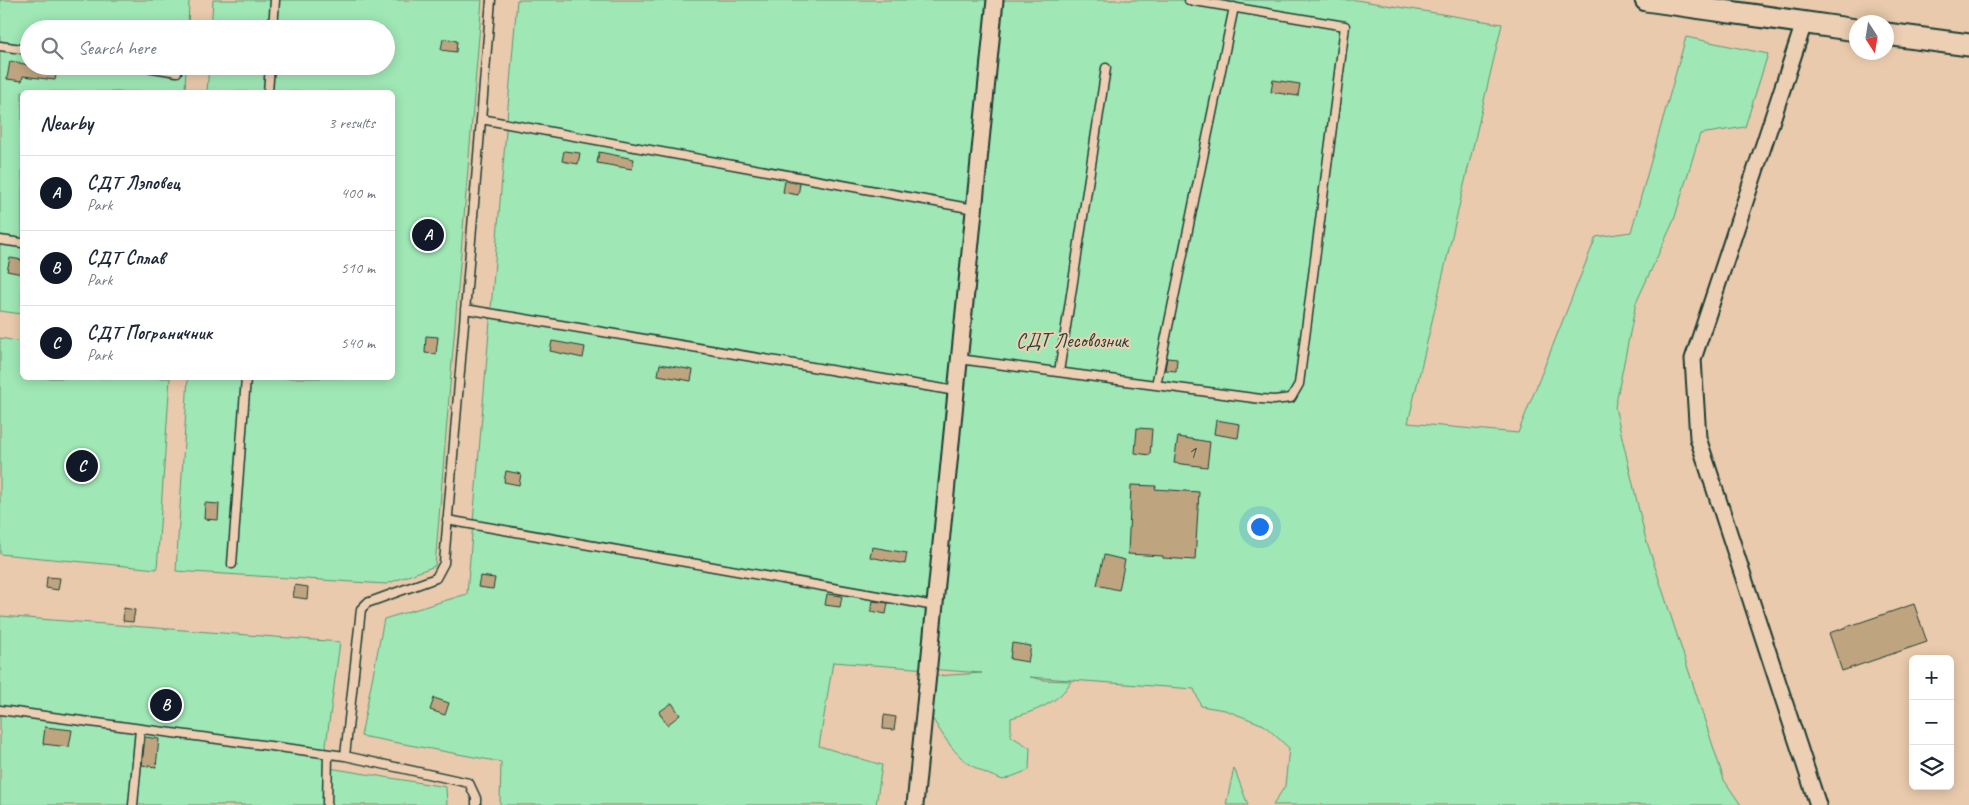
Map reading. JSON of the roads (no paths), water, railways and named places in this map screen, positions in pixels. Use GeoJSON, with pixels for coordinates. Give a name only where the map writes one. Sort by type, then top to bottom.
{"type":"FeatureCollection","features":[{"type":"Feature","properties":{"kind":"street"},"geometry":{"type":"LineString","coordinates":[[915,805],[995,0]]}},
{"type":"Feature","properties":{"kind":"street"},"geometry":{"type":"LineString","coordinates":[[1646,0],[1849,29]]}},
{"type":"Feature","properties":{"kind":"street"},"geometry":{"type":"LineString","coordinates":[[1804,24],[1693,359],[1698,438],[1818,805]]}},
{"type":"Feature","properties":{"kind":"street"},"geometry":{"type":"LineString","coordinates":[[1894,35],[1969,45]]}},
{"type":"Feature","properties":{"kind":"lane"},"geometry":{"type":"LineString","coordinates":[[274,20],[275,0]]}},
{"type":"Feature","properties":{"kind":"lane"},"geometry":{"type":"LineString","coordinates":[[346,756],[361,609],[367,603],[436,578],[444,563],[491,0]]}},
{"type":"Feature","properties":{"kind":"lane"},"geometry":{"type":"LineString","coordinates":[[959,359],[1274,400],[1291,398],[1299,384],[1345,26],[1189,0]]}},
{"type":"Feature","properties":{"kind":"lane"},"geometry":{"type":"LineString","coordinates":[[1156,385],[1234,8]]}},
{"type":"Feature","properties":{"kind":"lane"},"geometry":{"type":"LineString","coordinates":[[0,46],[20,49]]}},
{"type":"Feature","properties":{"kind":"lane"},"geometry":{"type":"LineString","coordinates":[[1059,372],[1106,68]]}},
{"type":"Feature","properties":{"kind":"lane"},"geometry":{"type":"LineString","coordinates":[[268,90],[269,75]]}},
{"type":"Feature","properties":{"kind":"lane"},"geometry":{"type":"LineString","coordinates":[[481,119],[974,209]]}},
{"type":"Feature","properties":{"kind":"lane"},"geometry":{"type":"LineString","coordinates":[[0,240],[20,243]]}},
{"type":"Feature","properties":{"kind":"lane"},"geometry":{"type":"LineString","coordinates":[[465,309],[956,391]]}},
{"type":"Feature","properties":{"kind":"lane"},"geometry":{"type":"LineString","coordinates":[[232,564],[246,380]]}},
{"type":"Feature","properties":{"kind":"lane"},"geometry":{"type":"LineString","coordinates":[[447,520],[935,606]]}},
{"type":"Feature","properties":{"kind":"lane"},"geometry":{"type":"LineString","coordinates":[[0,710],[346,756],[469,783],[476,798],[476,805]]}},
{"type":"Feature","properties":{"kind":"lane"},"geometry":{"type":"LineString","coordinates":[[133,805],[140,728]]}},
{"type":"Feature","properties":{"kind":"lane"},"geometry":{"type":"LineString","coordinates":[[327,805],[328,754]]}},
{"type":"Feature","properties":{"kind":"place","name":"СДТ Лэповец"},"geometry":{"type":"Point","coordinates":[428,235]}},
{"type":"Feature","properties":{"kind":"place","name":"СДТ Пограничник"},"geometry":{"type":"Point","coordinates":[82,466]}},
{"type":"Feature","properties":{"kind":"place","name":"СДТ Сплав"},"geometry":{"type":"Point","coordinates":[166,705]}},
{"type":"Feature","properties":{"kind":"park label","name":"СДТ Лесовозник"},"geometry":{"type":"Point","coordinates":[1072,340]}}]}
